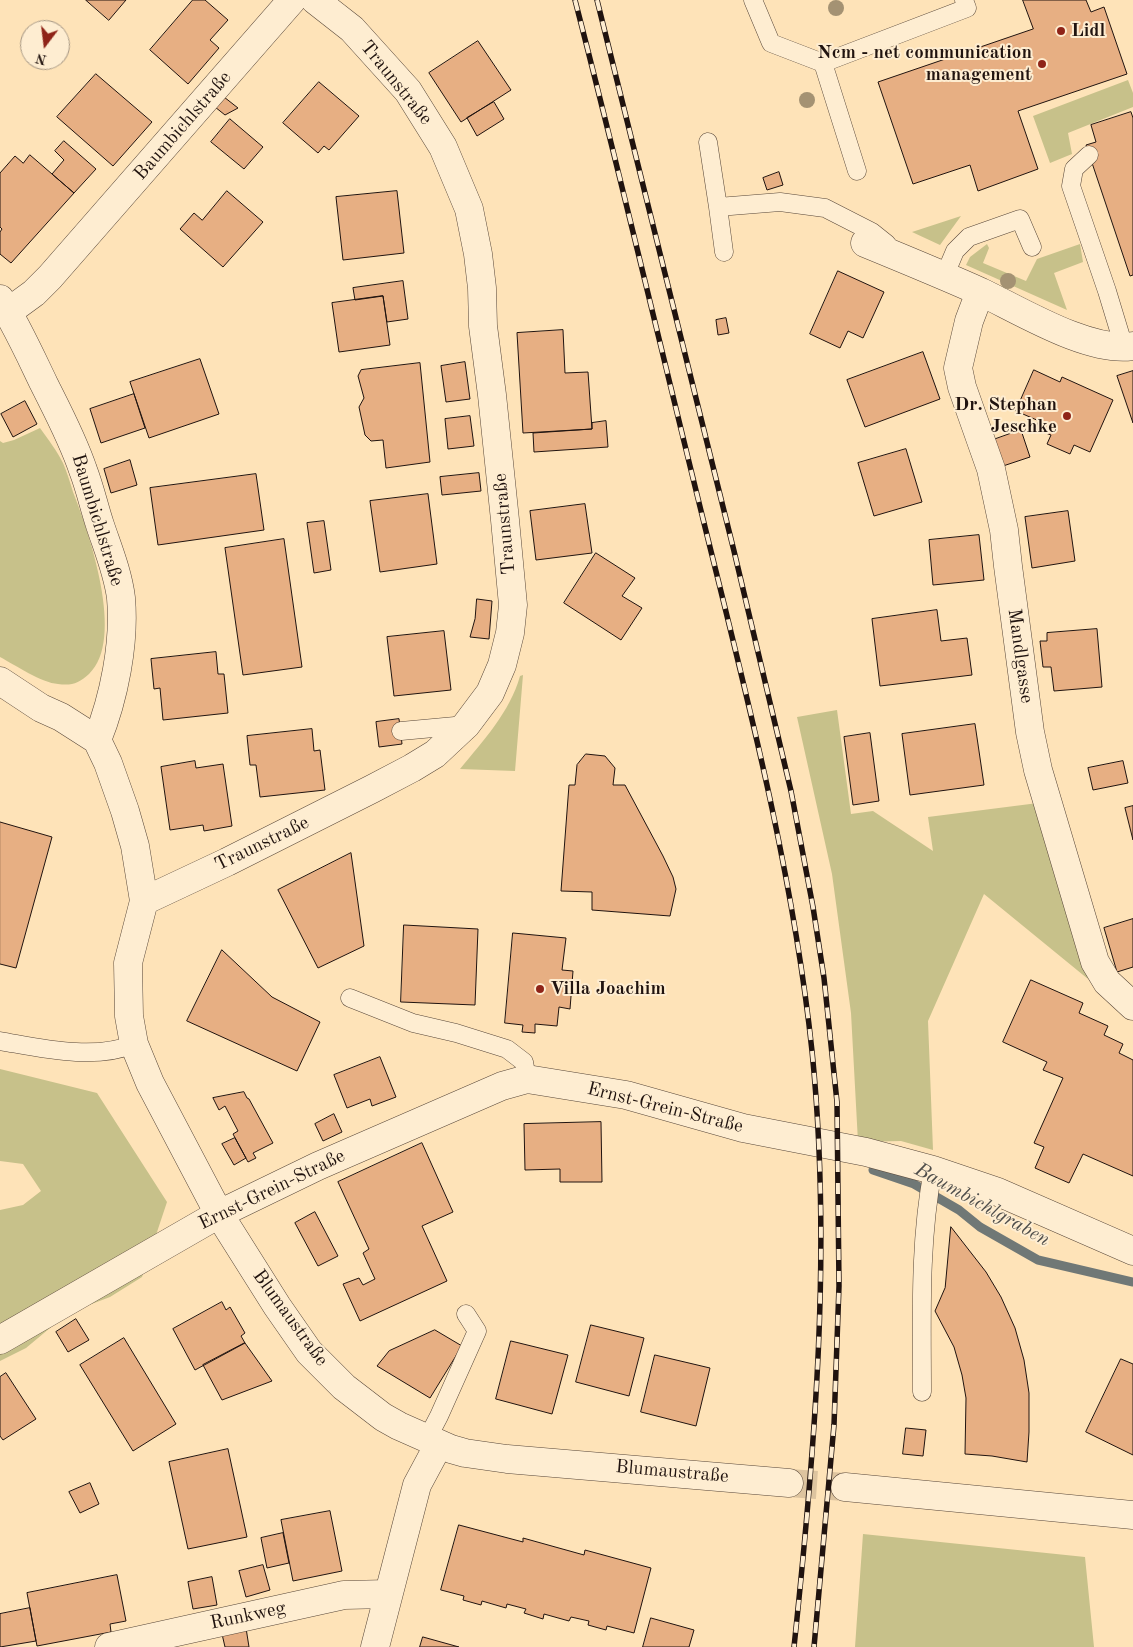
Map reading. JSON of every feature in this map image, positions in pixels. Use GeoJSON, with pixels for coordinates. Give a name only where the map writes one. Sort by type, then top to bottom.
{"type":"FeatureCollection","features":[{"type":"Feature","properties":{"kind":"street","name":"Baumbichlstraße"},"geometry":{"type":"LineString","coordinates":[[97,740],[106,717],[114,686],[121,630],[121,598],[113,561],[83,470],[61,417],[4,306],[34,293],[50,277],[292,0]]}},
{"type":"Feature","properties":{"kind":"street","name":"Traunstraße"},"geometry":{"type":"LineString","coordinates":[[144,901],[227,862],[412,768],[435,754],[466,725],[485,700],[497,678],[506,650],[513,616],[500,471],[483,326],[482,288],[469,209],[444,147],[408,92],[352,29],[314,0]]}},
{"type":"Feature","properties":{"kind":"street"},"geometry":{"type":"LineString","coordinates":[[865,243],[980,292],[1078,337],[1100,343],[1129,346]]}},
{"type":"Feature","properties":{"kind":"street","name":"Mandlgasse"},"geometry":{"type":"LineString","coordinates":[[980,292],[968,321],[958,368],[962,387],[991,469],[1004,530],[1030,732],[1038,770],[1095,962],[1107,982],[1133,1006]]}},
{"type":"Feature","properties":{"kind":"street"},"geometry":{"type":"LineString","coordinates":[[0,682],[97,740],[108,763],[125,811],[135,846],[144,901]]}},
{"type":"Feature","properties":{"kind":"street","name":"Blumaustraße"},"geometry":{"type":"LineString","coordinates":[[144,901],[128,963],[129,1016],[134,1044],[150,1083],[219,1214],[277,1306],[309,1352],[344,1387],[361,1402],[398,1426],[465,1453],[507,1459],[612,1466],[789,1483]]}},
{"type":"Feature","properties":{"kind":"street","name":"Ernst-Grein-Straße"},"geometry":{"type":"LineString","coordinates":[[0,1340],[219,1214],[271,1188],[502,1086],[527,1080],[626,1095],[743,1128],[866,1152],[932,1174],[998,1192],[1133,1251]]}},
{"type":"Feature","properties":{"kind":"street"},"geometry":{"type":"LineString","coordinates":[[375,1647],[417,1485],[433,1441]]}},
{"type":"Feature","properties":{"kind":"street"},"geometry":{"type":"LineString","coordinates":[[845,1487],[1133,1515]]}},
{"type":"Feature","properties":{"kind":"street","name":"Runkweg"},"geometry":{"type":"LineString","coordinates":[[109,1647],[344,1595],[388,1594]]}},
{"type":"Feature","properties":{"kind":"lane"},"geometry":{"type":"LineString","coordinates":[[753,0],[771,43],[823,63],[967,8],[964,0]]}},
{"type":"Feature","properties":{"kind":"lane"},"geometry":{"type":"LineString","coordinates":[[823,63],[857,171]]}},
{"type":"Feature","properties":{"kind":"lane"},"geometry":{"type":"LineString","coordinates":[[708,142],[724,252]]}},
{"type":"Feature","properties":{"kind":"lane"},"geometry":{"type":"LineString","coordinates":[[1089,154],[1074,169],[1071,186],[1107,290],[1129,346]]}},
{"type":"Feature","properties":{"kind":"lane"},"geometry":{"type":"LineString","coordinates":[[718,207],[780,202],[825,208],[872,232],[909,262]]}},
{"type":"Feature","properties":{"kind":"lane"},"geometry":{"type":"LineString","coordinates":[[944,277],[955,251],[969,236],[1020,219],[1032,247]]}},
{"type":"Feature","properties":{"kind":"lane"},"geometry":{"type":"LineString","coordinates":[[401,731],[466,725]]}},
{"type":"Feature","properties":{"kind":"lane"},"geometry":{"type":"LineString","coordinates":[[350,998],[413,1023],[456,1033],[507,1049],[524,1062],[527,1080]]}},
{"type":"Feature","properties":{"kind":"lane"},"geometry":{"type":"LineString","coordinates":[[0,1041],[54,1050],[78,1051],[112,1050],[134,1044]]}},
{"type":"Feature","properties":{"kind":"lane"},"geometry":{"type":"LineString","coordinates":[[922,1392],[923,1242],[932,1174]]}},
{"type":"Feature","properties":{"kind":"lane"},"geometry":{"type":"LineString","coordinates":[[433,1441],[439,1416],[477,1331],[466,1314]]}},
{"type":"Feature","properties":{"kind":"shaded area"},"geometry":{"type":"Polygon","coordinates":[[[1128,80],[1133,93],[1133,107],[1068,133],[1072,154],[1050,163],[1033,116],[1128,80]]]}},
{"type":"Feature","properties":{"kind":"shaded area"},"geometry":{"type":"Polygon","coordinates":[[[961,216],[940,245],[912,232],[961,216]]]}},
{"type":"Feature","properties":{"kind":"shaded area"},"geometry":{"type":"Polygon","coordinates":[[[987,244],[989,248],[983,263],[1026,281],[1037,259],[1080,244],[1083,262],[1054,273],[1067,310],[966,265],[970,257],[987,244]]]}},
{"type":"Feature","properties":{"kind":"shaded area"},"geometry":{"type":"Polygon","coordinates":[[[40,428],[63,463],[80,510],[95,558],[104,612],[104,637],[100,658],[89,674],[78,682],[67,685],[44,680],[0,657],[0,441],[3,443],[14,440],[40,428]]]}},
{"type":"Feature","properties":{"kind":"shaded area"},"geometry":{"type":"Polygon","coordinates":[[[523,675],[515,771],[460,769],[503,714],[520,676],[523,675]]]}},
{"type":"Feature","properties":{"kind":"shaded area"},"geometry":{"type":"Polygon","coordinates":[[[837,710],[851,814],[873,811],[933,851],[928,817],[1038,803],[1088,979],[984,894],[928,1021],[933,1150],[901,1141],[858,1142],[851,1013],[832,874],[797,717],[837,710]]]}},
{"type":"Feature","properties":{"kind":"shaded area"},"geometry":{"type":"Polygon","coordinates":[[[0,1069],[97,1093],[167,1202],[142,1277],[110,1297],[68,1313],[26,1348],[0,1361],[0,1210],[23,1205],[41,1191],[23,1164],[0,1161],[0,1069]]]}},
{"type":"Feature","properties":{"kind":"shaded area"},"geometry":{"type":"Polygon","coordinates":[[[863,1534],[1085,1557],[1094,1647],[855,1647],[863,1534]]]}},
{"type":"Feature","properties":{"kind":"building"},"geometry":{"type":"Polygon","coordinates":[[[86,0],[126,0],[109,20],[86,0]]]}},
{"type":"Feature","properties":{"kind":"building"},"geometry":{"type":"Polygon","coordinates":[[[193,0],[205,0],[228,20],[210,40],[219,48],[188,84],[150,50],[193,0]]]}},
{"type":"Feature","properties":{"kind":"building"},"geometry":{"type":"Polygon","coordinates":[[[1023,0],[1086,0],[1091,12],[1104,7],[1127,74],[1018,111],[1038,169],[978,191],[970,165],[913,184],[878,82],[1033,29],[1023,0]]]}},
{"type":"Feature","properties":{"kind":"building"},"geometry":{"type":"Polygon","coordinates":[[[478,41],[511,90],[461,122],[429,73],[478,41]]]}},
{"type":"Feature","properties":{"kind":"building"},"geometry":{"type":"Polygon","coordinates":[[[96,74],[152,122],[113,166],[57,117],[96,74]]]}},
{"type":"Feature","properties":{"kind":"building"},"geometry":{"type":"Polygon","coordinates":[[[319,82],[359,116],[329,150],[324,146],[318,153],[283,123],[319,82]]]}},
{"type":"Feature","properties":{"kind":"building"},"geometry":{"type":"Polygon","coordinates":[[[224,97],[238,108],[225,115],[215,107],[224,97]]]}},
{"type":"Feature","properties":{"kind":"building"},"geometry":{"type":"Polygon","coordinates":[[[494,102],[504,119],[477,136],[467,118],[494,102]]]}},
{"type":"Feature","properties":{"kind":"building"},"geometry":{"type":"Polygon","coordinates":[[[1131,112],[1133,118],[1133,275],[1130,276],[1086,145],[1096,142],[1091,125],[1131,112]]]}},
{"type":"Feature","properties":{"kind":"building"},"geometry":{"type":"Polygon","coordinates":[[[230,119],[263,147],[244,169],[211,142],[230,119]]]}},
{"type":"Feature","properties":{"kind":"building"},"geometry":{"type":"Polygon","coordinates":[[[64,141],[96,169],[74,193],[52,174],[64,160],[55,151],[64,141]]]}},
{"type":"Feature","properties":{"kind":"building"},"geometry":{"type":"Polygon","coordinates":[[[30,155],[74,193],[11,263],[0,254],[0,232],[2,229],[0,227],[0,173],[15,156],[23,163],[30,155]]]}},
{"type":"Feature","properties":{"kind":"building"},"geometry":{"type":"Polygon","coordinates":[[[779,172],[783,185],[767,190],[763,178],[779,172]]]}},
{"type":"Feature","properties":{"kind":"building"},"geometry":{"type":"Polygon","coordinates":[[[227,191],[263,222],[223,267],[180,229],[194,213],[202,220],[227,191]]]}},
{"type":"Feature","properties":{"kind":"building"},"geometry":{"type":"Polygon","coordinates":[[[397,191],[404,253],[343,260],[336,197],[397,191]]]}},
{"type":"Feature","properties":{"kind":"building"},"geometry":{"type":"Polygon","coordinates":[[[838,271],[884,292],[863,338],[848,331],[840,348],[810,334],[838,271]]]}},
{"type":"Feature","properties":{"kind":"building"},"geometry":{"type":"Polygon","coordinates":[[[403,281],[408,319],[387,322],[383,296],[355,300],[353,288],[403,281]]]}},
{"type":"Feature","properties":{"kind":"building"},"geometry":{"type":"Polygon","coordinates":[[[383,296],[390,345],[339,352],[332,303],[383,296]]]}},
{"type":"Feature","properties":{"kind":"building"},"geometry":{"type":"Polygon","coordinates":[[[726,318],[729,333],[718,335],[716,320],[726,318]]]}},
{"type":"Feature","properties":{"kind":"building"},"geometry":{"type":"Polygon","coordinates":[[[563,330],[565,373],[588,372],[592,429],[523,433],[517,333],[563,330]]]}},
{"type":"Feature","properties":{"kind":"building"},"geometry":{"type":"Polygon","coordinates":[[[923,352],[940,399],[865,427],[847,380],[923,352]]]}},
{"type":"Feature","properties":{"kind":"building"},"geometry":{"type":"Polygon","coordinates":[[[200,359],[219,414],[149,438],[130,382],[200,359]]]}},
{"type":"Feature","properties":{"kind":"building"},"geometry":{"type":"Polygon","coordinates":[[[465,362],[470,399],[446,402],[441,366],[465,362]]]}},
{"type":"Feature","properties":{"kind":"building"},"geometry":{"type":"Polygon","coordinates":[[[420,363],[430,462],[386,468],[383,440],[371,441],[365,435],[359,407],[364,398],[358,376],[361,370],[420,363]]]}},
{"type":"Feature","properties":{"kind":"building","name":"Dr. Stephan Jeschke"},"geometry":{"type":"Polygon","coordinates":[[[1034,370],[1060,382],[1062,377],[1113,400],[1090,452],[1074,445],[1070,454],[1047,444],[1051,435],[1035,429],[1039,421],[1016,411],[1034,370]]]}},
{"type":"Feature","properties":{"kind":"building"},"geometry":{"type":"Polygon","coordinates":[[[1133,371],[1133,423],[1117,376],[1133,371]]]}},
{"type":"Feature","properties":{"kind":"building"},"geometry":{"type":"Polygon","coordinates":[[[134,394],[145,428],[101,443],[90,409],[134,394]]]}},
{"type":"Feature","properties":{"kind":"building"},"geometry":{"type":"Polygon","coordinates":[[[25,401],[37,424],[13,437],[1,414],[25,401]]]}},
{"type":"Feature","properties":{"kind":"building"},"geometry":{"type":"Polygon","coordinates":[[[470,416],[474,446],[448,449],[445,419],[470,416]]]}},
{"type":"Feature","properties":{"kind":"building"},"geometry":{"type":"Polygon","coordinates":[[[606,421],[608,447],[534,452],[533,433],[592,429],[592,423],[606,421]]]}},
{"type":"Feature","properties":{"kind":"building"},"geometry":{"type":"Polygon","coordinates":[[[1021,430],[1030,457],[1003,466],[993,440],[1021,430]]]}},
{"type":"Feature","properties":{"kind":"building"},"geometry":{"type":"Polygon","coordinates":[[[906,449],[922,502],[874,516],[858,463],[906,449]]]}},
{"type":"Feature","properties":{"kind":"building"},"geometry":{"type":"Polygon","coordinates":[[[130,460],[137,485],[111,493],[104,469],[130,460]]]}},
{"type":"Feature","properties":{"kind":"building"},"geometry":{"type":"Polygon","coordinates":[[[479,473],[481,491],[442,495],[440,477],[479,473]]]}},
{"type":"Feature","properties":{"kind":"building"},"geometry":{"type":"Polygon","coordinates":[[[256,474],[264,530],[158,545],[150,488],[256,474]]]}},
{"type":"Feature","properties":{"kind":"building"},"geometry":{"type":"Polygon","coordinates":[[[428,494],[437,564],[380,572],[370,501],[428,494]]]}},
{"type":"Feature","properties":{"kind":"building"},"geometry":{"type":"Polygon","coordinates":[[[585,504],[592,553],[536,560],[530,511],[585,504]]]}},
{"type":"Feature","properties":{"kind":"building"},"geometry":{"type":"Polygon","coordinates":[[[1068,511],[1075,561],[1032,568],[1025,517],[1068,511]]]}},
{"type":"Feature","properties":{"kind":"building"},"geometry":{"type":"Polygon","coordinates":[[[324,521],[331,570],[314,573],[307,523],[324,521]]]}},
{"type":"Feature","properties":{"kind":"building"},"geometry":{"type":"Polygon","coordinates":[[[979,535],[984,580],[933,585],[929,540],[979,535]]]}},
{"type":"Feature","properties":{"kind":"building"},"geometry":{"type":"Polygon","coordinates":[[[284,539],[302,667],[243,675],[225,548],[284,539]]]}},
{"type":"Feature","properties":{"kind":"building"},"geometry":{"type":"Polygon","coordinates":[[[596,553],[635,578],[622,596],[642,608],[621,640],[564,603],[596,553]]]}},
{"type":"Feature","properties":{"kind":"building"},"geometry":{"type":"Polygon","coordinates":[[[477,599],[492,601],[489,639],[470,637],[475,619],[477,599]]]}},
{"type":"Feature","properties":{"kind":"building"},"geometry":{"type":"Polygon","coordinates":[[[937,610],[941,641],[967,638],[972,675],[880,686],[872,619],[937,610]]]}},
{"type":"Feature","properties":{"kind":"building"},"geometry":{"type":"Polygon","coordinates":[[[1097,629],[1102,687],[1054,691],[1051,667],[1043,667],[1040,641],[1047,641],[1047,633],[1097,629]]]}},
{"type":"Feature","properties":{"kind":"building"},"geometry":{"type":"Polygon","coordinates":[[[444,631],[451,690],[394,696],[387,637],[444,631]]]}},
{"type":"Feature","properties":{"kind":"building"},"geometry":{"type":"Polygon","coordinates":[[[216,652],[218,674],[224,674],[228,713],[163,720],[160,688],[154,689],[151,659],[216,652]]]}},
{"type":"Feature","properties":{"kind":"building"},"geometry":{"type":"Polygon","coordinates":[[[399,719],[402,744],[379,747],[376,722],[399,719]]]}},
{"type":"Feature","properties":{"kind":"building"},"geometry":{"type":"Polygon","coordinates":[[[975,724],[984,785],[910,795],[902,734],[975,724]]]}},
{"type":"Feature","properties":{"kind":"building"},"geometry":{"type":"Polygon","coordinates":[[[312,729],[314,751],[320,750],[325,790],[260,797],[256,765],[250,765],[247,736],[312,729]]]}},
{"type":"Feature","properties":{"kind":"building"},"geometry":{"type":"Polygon","coordinates":[[[870,733],[879,801],[853,805],[844,737],[870,733]]]}},
{"type":"Feature","properties":{"kind":"building"},"geometry":{"type":"Polygon","coordinates":[[[586,754],[605,756],[615,768],[613,785],[625,785],[663,856],[673,877],[676,889],[670,916],[592,910],[592,892],[561,891],[569,785],[575,785],[577,765],[586,754]]]}},
{"type":"Feature","properties":{"kind":"building"},"geometry":{"type":"Polygon","coordinates":[[[195,761],[196,768],[223,764],[232,826],[204,831],[203,825],[170,830],[161,767],[195,761]]]}},
{"type":"Feature","properties":{"kind":"building"},"geometry":{"type":"Polygon","coordinates":[[[1123,761],[1128,783],[1093,790],[1088,768],[1123,761]]]}},
{"type":"Feature","properties":{"kind":"building"},"geometry":{"type":"Polygon","coordinates":[[[1133,806],[1133,840],[1125,808],[1133,806]]]}},
{"type":"Feature","properties":{"kind":"building"},"geometry":{"type":"Polygon","coordinates":[[[0,822],[52,837],[16,968],[0,964],[0,822]]]}},
{"type":"Feature","properties":{"kind":"building"},"geometry":{"type":"Polygon","coordinates":[[[351,853],[364,946],[318,968],[278,890],[351,853]]]}},
{"type":"Feature","properties":{"kind":"building"},"geometry":{"type":"Polygon","coordinates":[[[1133,919],[1133,967],[1117,972],[1104,928],[1133,919]]]}},
{"type":"Feature","properties":{"kind":"building"},"geometry":{"type":"Polygon","coordinates":[[[404,925],[478,929],[475,1005],[401,1002],[404,925]]]}},
{"type":"Feature","properties":{"kind":"building","name":"Villa Joachim"},"geometry":{"type":"Polygon","coordinates":[[[513,933],[566,938],[562,970],[573,971],[570,1009],[559,1007],[557,1026],[535,1024],[535,1033],[522,1032],[523,1025],[505,1023],[513,933]]]}},
{"type":"Feature","properties":{"kind":"building"},"geometry":{"type":"Polygon","coordinates":[[[222,950],[272,997],[320,1022],[297,1071],[187,1021],[222,950]]]}},
{"type":"Feature","properties":{"kind":"building"},"geometry":{"type":"Polygon","coordinates":[[[1031,980],[1083,1003],[1079,1013],[1108,1026],[1104,1035],[1123,1044],[1119,1053],[1133,1060],[1133,1176],[1083,1154],[1069,1183],[1035,1168],[1044,1147],[1034,1143],[1063,1078],[1043,1070],[1047,1062],[1003,1042],[1031,980]]]}},
{"type":"Feature","properties":{"kind":"building"},"geometry":{"type":"Polygon","coordinates":[[[380,1057],[396,1097],[372,1106],[370,1099],[347,1108],[334,1075],[380,1057]]]}},
{"type":"Feature","properties":{"kind":"building"},"geometry":{"type":"Polygon","coordinates":[[[244,1092],[273,1143],[253,1153],[256,1158],[248,1162],[233,1134],[238,1131],[225,1106],[219,1110],[213,1098],[244,1092]]]}},
{"type":"Feature","properties":{"kind":"building"},"geometry":{"type":"Polygon","coordinates":[[[334,1114],[342,1132],[323,1141],[315,1124],[334,1114]]]}},
{"type":"Feature","properties":{"kind":"building"},"geometry":{"type":"Polygon","coordinates":[[[601,1122],[602,1182],[560,1182],[560,1169],[525,1170],[524,1124],[601,1122]]]}},
{"type":"Feature","properties":{"kind":"building"},"geometry":{"type":"Polygon","coordinates":[[[235,1138],[246,1158],[234,1165],[222,1144],[235,1138]]]}},
{"type":"Feature","properties":{"kind":"building"},"geometry":{"type":"Polygon","coordinates":[[[422,1143],[453,1212],[422,1226],[447,1281],[360,1321],[343,1284],[359,1278],[363,1285],[375,1279],[363,1253],[369,1249],[338,1182],[422,1143]]]}},
{"type":"Feature","properties":{"kind":"building"},"geometry":{"type":"Polygon","coordinates":[[[315,1212],[338,1256],[318,1266],[295,1223],[315,1212]]]}},
{"type":"Feature","properties":{"kind":"building"},"geometry":{"type":"Polygon","coordinates":[[[951,1227],[986,1272],[1001,1297],[1015,1328],[1024,1360],[1029,1393],[1027,1462],[965,1454],[966,1398],[962,1375],[954,1347],[935,1311],[945,1288],[951,1227]]]}},
{"type":"Feature","properties":{"kind":"building"},"geometry":{"type":"Polygon","coordinates":[[[222,1302],[226,1310],[230,1307],[245,1333],[241,1336],[245,1343],[195,1370],[173,1329],[222,1302]]]}},
{"type":"Feature","properties":{"kind":"building"},"geometry":{"type":"Polygon","coordinates":[[[76,1319],[89,1340],[68,1352],[56,1332],[76,1319]]]}},
{"type":"Feature","properties":{"kind":"building"},"geometry":{"type":"Polygon","coordinates":[[[591,1325],[644,1338],[629,1396],[576,1382],[591,1325]]]}},
{"type":"Feature","properties":{"kind":"building"},"geometry":{"type":"Polygon","coordinates":[[[435,1330],[462,1346],[430,1398],[377,1366],[389,1351],[435,1330]]]}},
{"type":"Feature","properties":{"kind":"building"},"geometry":{"type":"Polygon","coordinates":[[[124,1338],[176,1424],[133,1451],[80,1365],[124,1338]]]}},
{"type":"Feature","properties":{"kind":"building"},"geometry":{"type":"Polygon","coordinates":[[[511,1341],[568,1355],[552,1414],[496,1399],[511,1341]]]}},
{"type":"Feature","properties":{"kind":"building"},"geometry":{"type":"Polygon","coordinates":[[[245,1343],[272,1381],[222,1400],[203,1365],[245,1343]]]}},
{"type":"Feature","properties":{"kind":"building"},"geometry":{"type":"Polygon","coordinates":[[[655,1355],[710,1368],[696,1426],[641,1412],[655,1355]]]}},
{"type":"Feature","properties":{"kind":"building"},"geometry":{"type":"Polygon","coordinates":[[[1121,1359],[1133,1364],[1133,1455],[1086,1432],[1121,1359]]]}},
{"type":"Feature","properties":{"kind":"building"},"geometry":{"type":"Polygon","coordinates":[[[6,1373],[36,1419],[3,1440],[0,1436],[0,1377],[6,1373]]]}},
{"type":"Feature","properties":{"kind":"building"},"geometry":{"type":"Polygon","coordinates":[[[906,1428],[926,1430],[923,1456],[903,1454],[906,1428]]]}},
{"type":"Feature","properties":{"kind":"building"},"geometry":{"type":"Polygon","coordinates":[[[228,1449],[247,1537],[188,1549],[169,1462],[228,1449]]]}},
{"type":"Feature","properties":{"kind":"building"},"geometry":{"type":"Polygon","coordinates":[[[90,1483],[99,1504],[80,1513],[69,1492],[90,1483]]]}},
{"type":"Feature","properties":{"kind":"building"},"geometry":{"type":"Polygon","coordinates":[[[330,1511],[342,1571],[293,1581],[281,1520],[330,1511]]]}},
{"type":"Feature","properties":{"kind":"building"},"geometry":{"type":"Polygon","coordinates":[[[459,1525],[523,1542],[523,1538],[584,1555],[585,1550],[651,1568],[634,1633],[607,1626],[606,1630],[588,1625],[589,1621],[571,1617],[569,1621],[544,1614],[543,1619],[524,1613],[526,1609],[507,1604],[506,1608],[482,1601],[481,1605],[463,1600],[464,1596],[441,1590],[459,1525]]]}},
{"type":"Feature","properties":{"kind":"building"},"geometry":{"type":"Polygon","coordinates":[[[283,1533],[289,1563],[267,1568],[261,1538],[283,1533]]]}},
{"type":"Feature","properties":{"kind":"building"},"geometry":{"type":"Polygon","coordinates":[[[263,1565],[270,1590],[246,1597],[239,1571],[263,1565]]]}},
{"type":"Feature","properties":{"kind":"building"},"geometry":{"type":"Polygon","coordinates":[[[117,1575],[126,1621],[110,1624],[111,1632],[37,1646],[27,1593],[117,1575]]]}},
{"type":"Feature","properties":{"kind":"building"},"geometry":{"type":"Polygon","coordinates":[[[212,1577],[217,1605],[193,1609],[188,1582],[212,1577]]]}},
{"type":"Feature","properties":{"kind":"building"},"geometry":{"type":"Polygon","coordinates":[[[30,1608],[36,1641],[0,1647],[0,1614],[30,1608]]]}},
{"type":"Feature","properties":{"kind":"building"},"geometry":{"type":"Polygon","coordinates":[[[651,1618],[694,1630],[689,1647],[643,1647],[651,1618]]]}},
{"type":"Feature","properties":{"kind":"building"},"geometry":{"type":"Polygon","coordinates":[[[246,1628],[249,1647],[225,1647],[222,1634],[246,1628]]]}},
{"type":"Feature","properties":{"kind":"building"},"geometry":{"type":"Polygon","coordinates":[[[423,1637],[459,1647],[420,1647],[423,1637]]]}},
{"type":"Feature","properties":{"kind":"waterway","name":"Baumbichlgraben"},"geometry":{"type":"LineString","coordinates":[[873,1170],[914,1184],[959,1210],[980,1227],[1038,1260],[1133,1282]]}},
{"type":"Feature","properties":{"kind":"tunnel"},"geometry":{"type":"LineString","coordinates":[[789,1483],[845,1487]]}},
{"type":"Feature","properties":{"kind":"railway"},"geometry":{"type":"LineString","coordinates":[[575,0],[752,719],[781,851],[804,984],[818,1125],[821,1274],[814,1424],[794,1647]]}},
{"type":"Feature","properties":{"kind":"railway"},"geometry":{"type":"LineString","coordinates":[[597,0],[734,551],[791,791],[813,907],[824,978],[837,1102],[839,1286],[834,1425],[814,1647]]}},
{"type":"Feature","properties":{"kind":"place","name":"Lidl"},"geometry":{"type":"Point","coordinates":[1061,31]}},
{"type":"Feature","properties":{"kind":"place","name":"Ncm - net communication management"},"geometry":{"type":"Point","coordinates":[1042,64]}},
{"type":"Feature","properties":{"kind":"place","name":"Dr. Stephan Jeschke"},"geometry":{"type":"Point","coordinates":[1067,416]}},
{"type":"Feature","properties":{"kind":"place","name":"Villa Joachim"},"geometry":{"type":"Point","coordinates":[540,989]}}]}
